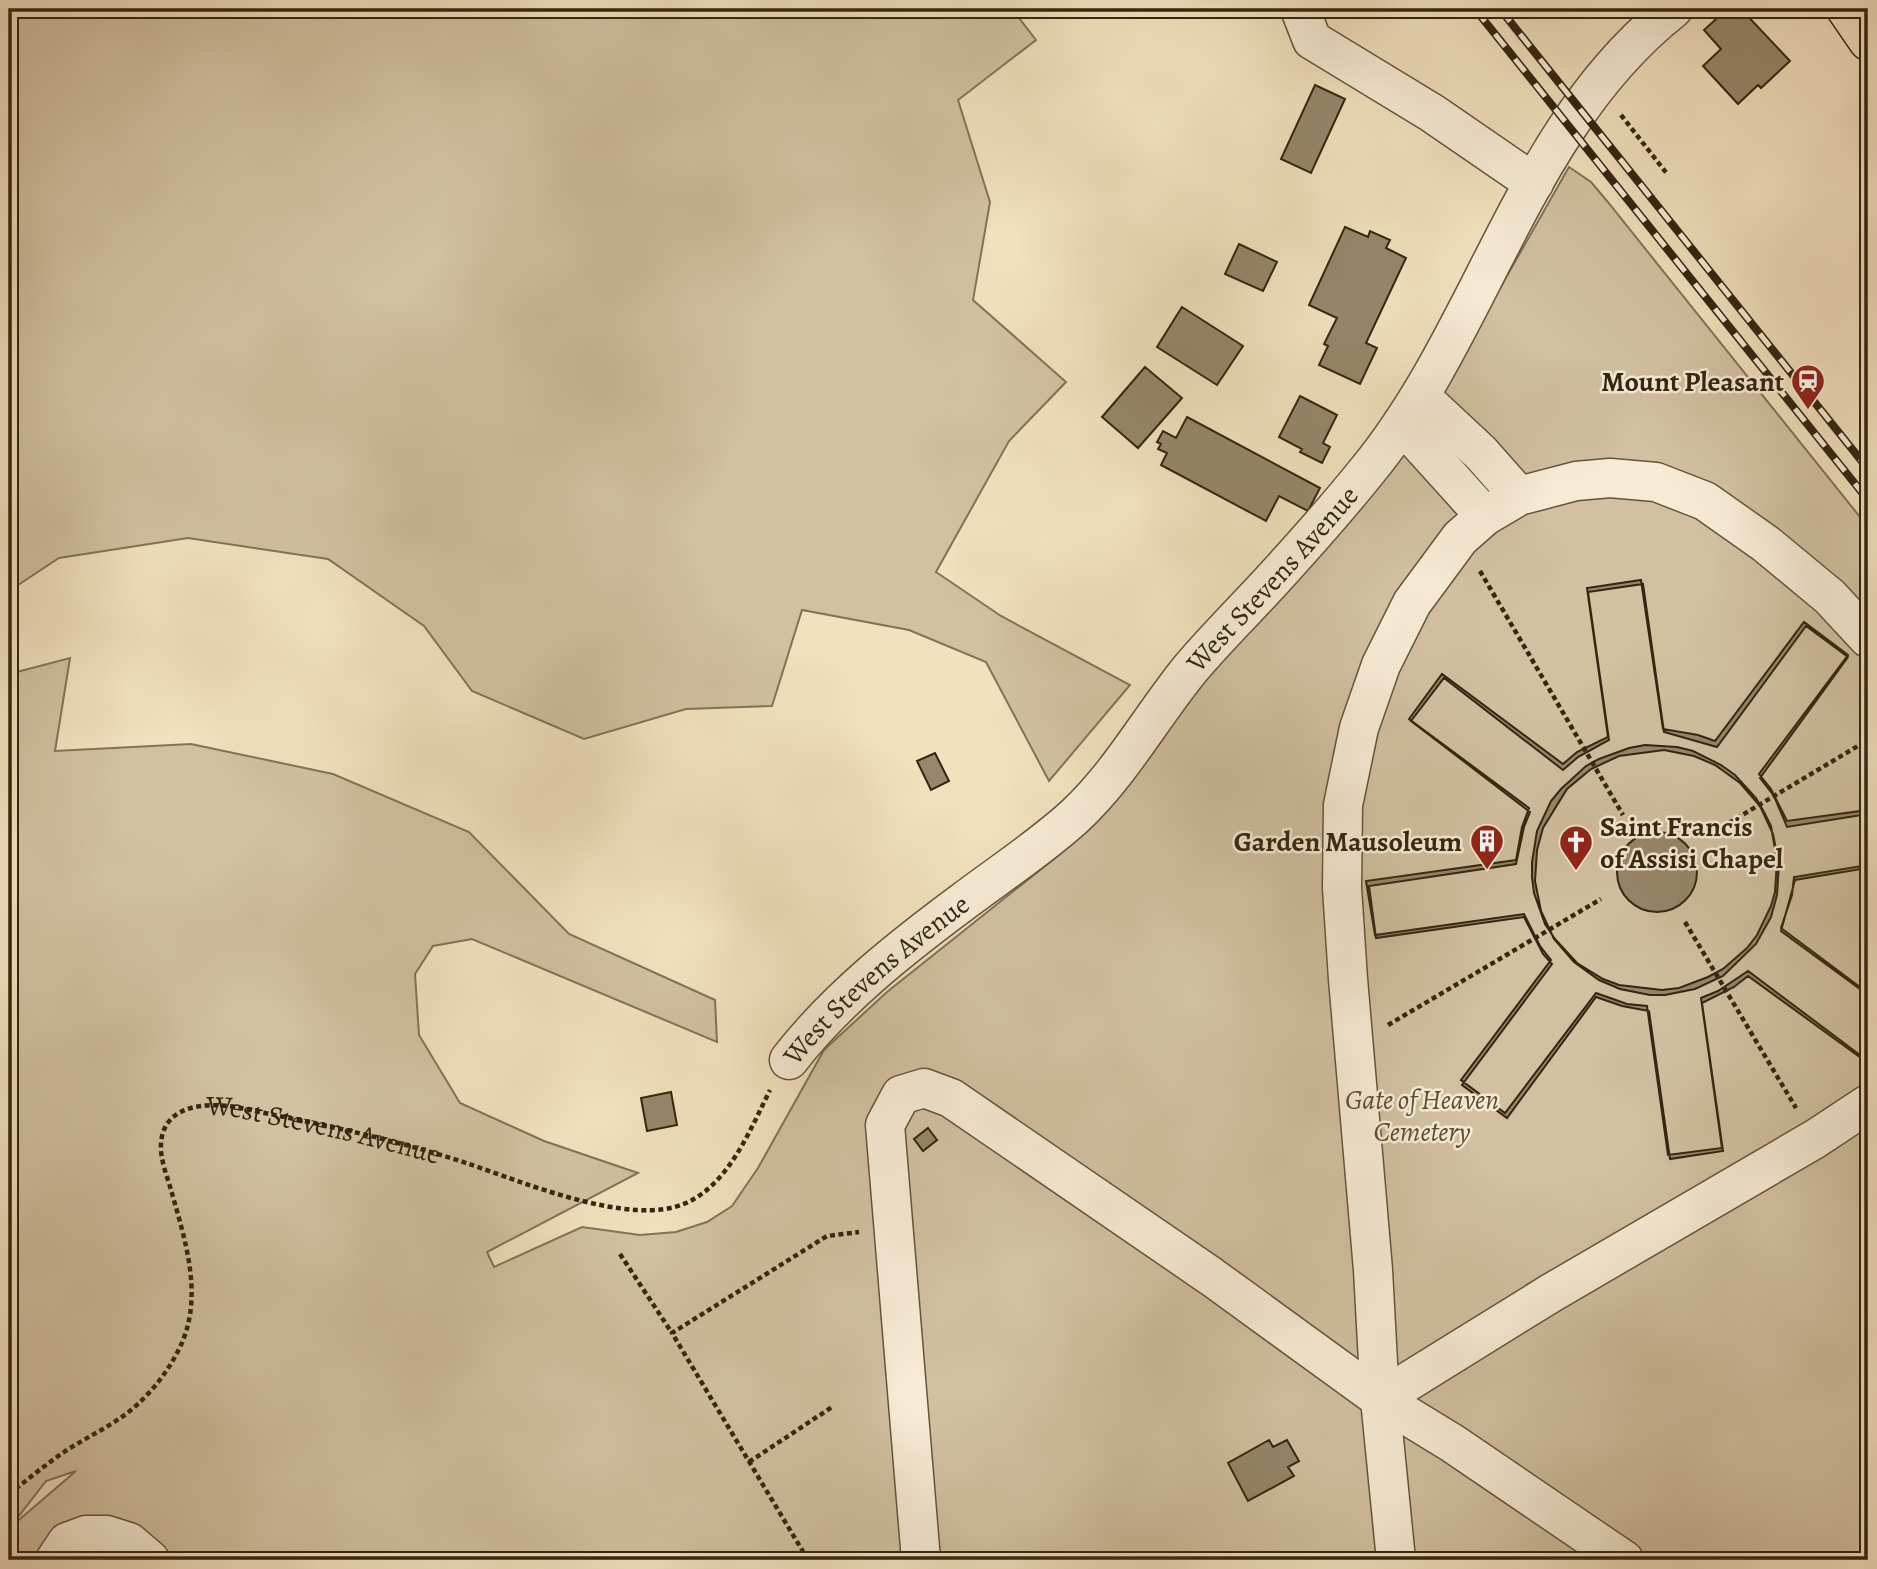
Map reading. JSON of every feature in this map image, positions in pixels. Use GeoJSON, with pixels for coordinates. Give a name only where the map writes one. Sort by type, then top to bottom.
{"type":"FeatureCollection","features":[{"type":"Feature","properties":{"kind":"highway"},"geometry":{"type":"LineString","coordinates":[[1846,9],[1868,41]]}},
{"type":"Feature","properties":{"kind":"street"},"geometry":{"type":"LineString","coordinates":[[1300,9],[1312,40],[1432,113],[1534,183]]}},
{"type":"Feature","properties":{"kind":"street","name":"West Stevens Avenue"},"geometry":{"type":"LineString","coordinates":[[789,1060],[808,1035],[866,981],[962,902],[1035,849],[1097,794],[1115,773],[1191,668],[1353,488],[1412,410],[1568,124],[1595,86],[1628,48],[1673,9]]}},
{"type":"Feature","properties":{"kind":"street"},"geometry":{"type":"LineString","coordinates":[[1412,410],[1482,453],[1519,496]]}},
{"type":"Feature","properties":{"kind":"street"},"geometry":{"type":"LineString","coordinates":[[1412,410],[1472,527]]}},
{"type":"Feature","properties":{"kind":"street"},"geometry":{"type":"LineString","coordinates":[[1396,1560],[1380,1399],[1373,1270],[1342,861],[1343,805],[1356,741],[1381,665],[1412,603],[1472,527],[1519,496],[1576,481],[1610,478],[1656,482],[1705,502],[1766,544],[1819,588],[1868,638]]}},
{"type":"Feature","properties":{"kind":"street"},"geometry":{"type":"LineString","coordinates":[[921,1560],[886,1125],[901,1095],[924,1088],[951,1098],[1212,1277],[1380,1399],[1452,1443],[1624,1560]]}},
{"type":"Feature","properties":{"kind":"street"},"geometry":{"type":"LineString","coordinates":[[1380,1399],[1551,1293],[1815,1139],[1868,1104]]}},
{"type":"Feature","properties":{"kind":"street"},"geometry":{"type":"LineString","coordinates":[[55,1560],[67,1542],[86,1535],[107,1535],[129,1542],[150,1560]]}},
{"type":"Feature","properties":{"kind":"path"},"geometry":{"type":"LineString","coordinates":[[1616,109],[1668,175]]}},
{"type":"Feature","properties":{"kind":"path"},"geometry":{"type":"LineString","coordinates":[[1472,527],[1623,815]]}},
{"type":"Feature","properties":{"kind":"path"},"geometry":{"type":"LineString","coordinates":[[1707,836],[1868,740]]}},
{"type":"Feature","properties":{"kind":"path"},"geometry":{"type":"LineString","coordinates":[[1354,1044],[1601,900]]}},
{"type":"Feature","properties":{"kind":"path"},"geometry":{"type":"LineString","coordinates":[[1685,922],[1815,1139]]}},
{"type":"Feature","properties":{"kind":"path","name":"West Stevens Avenue"},"geometry":{"type":"LineString","coordinates":[[9,1494],[64,1452],[120,1419],[165,1374],[179,1350],[190,1318],[193,1290],[161,1142],[166,1127],[184,1109],[217,1104],[254,1111],[419,1149],[566,1197],[621,1207],[660,1209],[684,1204],[699,1196],[723,1172],[789,1060]]}},
{"type":"Feature","properties":{"kind":"path"},"geometry":{"type":"LineString","coordinates":[[671,1333],[827,1236],[895,1227]]}},
{"type":"Feature","properties":{"kind":"path"},"geometry":{"type":"LineString","coordinates":[[620,1254],[808,1560]]}},
{"type":"Feature","properties":{"kind":"path"},"geometry":{"type":"LineString","coordinates":[[749,1462],[832,1407]]}},
{"type":"Feature","properties":{"kind":"green space"},"geometry":{"type":"Polygon","coordinates":[[[9,9],[1012,9],[1036,40],[958,100],[990,202],[973,300],[1066,382],[1009,441],[936,572],[1001,616],[1130,685],[1049,781],[986,662],[909,630],[802,610],[772,706],[686,709],[584,739],[472,691],[424,626],[328,559],[188,538],[59,558],[9,591],[9,9]]]}},
{"type":"Feature","properties":{"kind":"green space","name":"Gate of Heaven Cemetery"},"geometry":{"type":"Polygon","coordinates":[[[1569,167],[1591,182],[1607,201],[1868,527],[1868,1560],[9,1560],[9,674],[70,658],[55,751],[191,744],[333,774],[469,832],[569,934],[715,1000],[717,1042],[472,939],[433,946],[415,974],[419,1035],[460,1103],[544,1141],[638,1173],[487,1252],[494,1267],[582,1227],[640,1235],[676,1232],[707,1222],[732,1206],[758,1168],[824,1050],[887,992],[1060,854],[1450,376],[1569,167]],[[76,1471],[46,1481],[13,1525],[76,1471]]]}},
{"type":"Feature","properties":{"kind":"building"},"geometry":{"type":"Polygon","coordinates":[[[1727,9],[1741,9],[1790,61],[1761,88],[1758,85],[1738,104],[1703,66],[1721,49],[1704,30],[1727,9]]]}},
{"type":"Feature","properties":{"kind":"building"},"geometry":{"type":"Polygon","coordinates":[[[1315,85],[1345,99],[1311,173],[1281,159],[1315,85]]]}},
{"type":"Feature","properties":{"kind":"building"},"geometry":{"type":"Polygon","coordinates":[[[1345,227],[1368,237],[1370,231],[1390,240],[1386,248],[1406,258],[1366,343],[1377,348],[1360,384],[1319,365],[1328,346],[1324,344],[1337,318],[1309,305],[1345,227]]]}},
{"type":"Feature","properties":{"kind":"building"},"geometry":{"type":"Polygon","coordinates":[[[1239,244],[1277,262],[1263,291],[1225,274],[1239,244]]]}},
{"type":"Feature","properties":{"kind":"building"},"geometry":{"type":"Polygon","coordinates":[[[1182,307],[1243,346],[1217,385],[1157,347],[1182,307]]]}},
{"type":"Feature","properties":{"kind":"building"},"geometry":{"type":"Polygon","coordinates":[[[1145,367],[1182,398],[1138,448],[1102,417],[1145,367]]]}},
{"type":"Feature","properties":{"kind":"building"},"geometry":{"type":"Polygon","coordinates":[[[1300,396],[1337,415],[1323,443],[1330,447],[1322,463],[1279,437],[1300,396]]]}},
{"type":"Feature","properties":{"kind":"building"},"geometry":{"type":"Polygon","coordinates":[[[1187,417],[1320,488],[1308,511],[1279,496],[1266,521],[1161,465],[1167,453],[1158,449],[1161,444],[1157,442],[1163,431],[1176,438],[1187,417]]]}},
{"type":"Feature","properties":{"kind":"building","name":"Garden Mausoleum"},"geometry":{"type":"Polygon","coordinates":[[[1641,580],[1663,729],[1715,741],[1804,622],[1848,655],[1759,774],[1771,789],[1787,821],[1868,810],[1868,865],[1794,877],[1792,895],[1781,928],[1868,993],[1868,1061],[1748,971],[1718,991],[1701,998],[1722,1148],[1668,1155],[1647,1006],[1627,1004],[1596,993],[1505,1113],[1461,1080],[1551,960],[1540,946],[1524,914],[1375,935],[1366,881],[1516,860],[1522,827],[1529,808],[1409,719],[1442,674],[1563,764],[1577,752],[1608,737],[1587,588],[1641,580]],[[1645,745],[1629,748],[1586,766],[1551,801],[1537,831],[1532,877],[1534,893],[1545,924],[1577,963],[1603,979],[1619,985],[1662,990],[1679,988],[1723,969],[1747,948],[1757,935],[1775,892],[1777,861],[1771,826],[1756,798],[1735,775],[1721,765],[1693,751],[1645,745]]]}},
{"type":"Feature","properties":{"kind":"building","name":"Garden Mausoleum"},"geometry":{"type":"Polygon","coordinates":[[[1643,584],[1664,732],[1717,747],[1806,626],[1848,657],[1760,778],[1774,796],[1787,827],[1868,814],[1868,868],[1795,880],[1781,931],[1868,995],[1868,1063],[1748,976],[1734,987],[1702,1003],[1723,1151],[1670,1159],[1649,1011],[1596,997],[1507,1118],[1462,1085],[1552,964],[1543,954],[1524,917],[1376,938],[1369,886],[1516,864],[1530,812],[1411,721],[1444,678],[1563,770],[1578,757],[1609,740],[1588,592],[1643,584]],[[1664,750],[1619,756],[1591,769],[1567,789],[1543,828],[1537,850],[1535,881],[1541,911],[1554,939],[1574,962],[1599,980],[1620,989],[1665,995],[1695,989],[1723,976],[1756,944],[1771,917],[1777,895],[1779,864],[1773,834],[1760,806],[1740,783],[1715,765],[1694,756],[1664,750]]]}},
{"type":"Feature","properties":{"kind":"building"},"geometry":{"type":"Polygon","coordinates":[[[935,753],[949,781],[931,790],[917,761],[935,753]]]}},
{"type":"Feature","properties":{"kind":"building"},"geometry":{"type":"Polygon","coordinates":[[[1657,832],[1672,835],[1685,844],[1694,857],[1697,872],[1694,887],[1685,900],[1672,909],[1657,912],[1642,909],[1629,900],[1620,887],[1617,872],[1620,857],[1629,844],[1642,835],[1657,832]]]}},
{"type":"Feature","properties":{"kind":"building"},"geometry":{"type":"Polygon","coordinates":[[[671,1092],[677,1125],[647,1131],[641,1098],[671,1092]]]}},
{"type":"Feature","properties":{"kind":"building"},"geometry":{"type":"Polygon","coordinates":[[[928,1128],[937,1140],[923,1151],[914,1139],[928,1128]]]}},
{"type":"Feature","properties":{"kind":"building"},"geometry":{"type":"Polygon","coordinates":[[[1269,1440],[1273,1447],[1287,1440],[1299,1461],[1288,1467],[1294,1476],[1248,1501],[1228,1463],[1269,1440]]]}},
{"type":"Feature","properties":{"kind":"railway"},"geometry":{"type":"LineString","coordinates":[[1475,9],[1868,500]]}},
{"type":"Feature","properties":{"kind":"railway"},"geometry":{"type":"LineString","coordinates":[[1500,9],[1868,469]]}},
{"type":"Feature","properties":{"kind":"place","name":"Mount Pleasant"},"geometry":{"type":"Point","coordinates":[1808,411]}},
{"type":"Feature","properties":{"kind":"place","name":"Garden Mausoleum"},"geometry":{"type":"Point","coordinates":[1487,871]}},
{"type":"Feature","properties":{"kind":"place","name":"Saint Francis of Assisi Chapel"},"geometry":{"type":"Point","coordinates":[1576,872]}}]}
